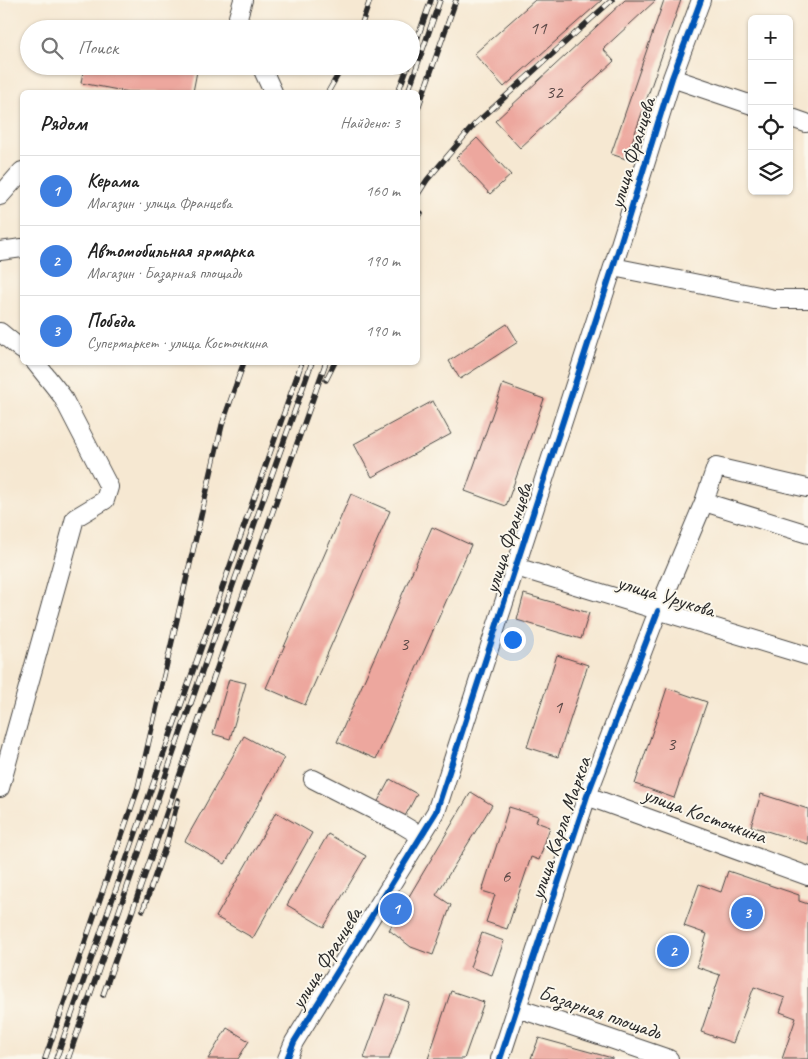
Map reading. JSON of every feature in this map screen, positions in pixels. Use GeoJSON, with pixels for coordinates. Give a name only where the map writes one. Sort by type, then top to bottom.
{"type":"FeatureCollection","features":[{"type":"Feature","properties":{"kind":"street"},"geometry":{"type":"LineString","coordinates":[[239,20],[243,0]]}},
{"type":"Feature","properties":{"kind":"street","name":"улица Францева"},"geometry":{"type":"LineString","coordinates":[[287,1059],[294,1042],[436,812],[613,267],[672,78],[702,0]]}},
{"type":"Feature","properties":{"kind":"street"},"geometry":{"type":"LineString","coordinates":[[265,75],[272,90]]}},
{"type":"Feature","properties":{"kind":"street"},"geometry":{"type":"LineString","coordinates":[[672,78],[748,104]]}},
{"type":"Feature","properties":{"kind":"street"},"geometry":{"type":"LineString","coordinates":[[0,196],[20,172]]}},
{"type":"Feature","properties":{"kind":"street"},"geometry":{"type":"LineString","coordinates":[[0,251],[20,248]]}},
{"type":"Feature","properties":{"kind":"street"},"geometry":{"type":"LineString","coordinates":[[613,267],[774,299],[808,299]]}},
{"type":"Feature","properties":{"kind":"street"},"geometry":{"type":"LineString","coordinates":[[0,332],[20,348]]}},
{"type":"Feature","properties":{"kind":"street"},"geometry":{"type":"LineString","coordinates":[[0,788],[75,518],[105,500],[108,487],[62,396],[38,365]]}},
{"type":"Feature","properties":{"kind":"street","name":"улица Карла Маркса"},"geometry":{"type":"LineString","coordinates":[[500,1059],[587,796],[658,611],[704,502],[716,467],[808,487]]}},
{"type":"Feature","properties":{"kind":"street"},"geometry":{"type":"LineString","coordinates":[[704,502],[808,534]]}},
{"type":"Feature","properties":{"kind":"street","name":"улица Урукова"},"geometry":{"type":"LineString","coordinates":[[516,567],[808,656]]}},
{"type":"Feature","properties":{"kind":"street"},"geometry":{"type":"LineString","coordinates":[[312,779],[421,836]]}},
{"type":"Feature","properties":{"kind":"street","name":"улица Косточкина"},"geometry":{"type":"LineString","coordinates":[[587,796],[808,876]]}},
{"type":"Feature","properties":{"kind":"street","name":"Базарная площадь"},"geometry":{"type":"LineString","coordinates":[[517,1008],[599,1034],[667,1059]]}},
{"type":"Feature","properties":{"kind":"building"},"geometry":{"type":"Polygon","coordinates":[[[535,0],[602,0],[504,87],[474,54],[535,0]]]}},
{"type":"Feature","properties":{"kind":"building"},"geometry":{"type":"Polygon","coordinates":[[[625,0],[656,0],[603,49],[614,61],[520,148],[495,121],[625,0]]]}},
{"type":"Feature","properties":{"kind":"building"},"geometry":{"type":"Polygon","coordinates":[[[664,0],[681,0],[626,159],[611,154],[664,0]]]}},
{"type":"Feature","properties":{"kind":"building"},"geometry":{"type":"Polygon","coordinates":[[[82,75],[196,75],[193,90],[118,90],[81,83],[82,75]]]}},
{"type":"Feature","properties":{"kind":"building"},"geometry":{"type":"Polygon","coordinates":[[[477,138],[511,175],[490,194],[456,158],[477,138]]]}},
{"type":"Feature","properties":{"kind":"building"},"geometry":{"type":"Polygon","coordinates":[[[507,324],[518,342],[460,379],[449,361],[507,324]]]}},
{"type":"Feature","properties":{"kind":"building"},"geometry":{"type":"Polygon","coordinates":[[[503,384],[544,399],[506,506],[465,491],[503,384]]]}},
{"type":"Feature","properties":{"kind":"building"},"geometry":{"type":"Polygon","coordinates":[[[433,401],[451,434],[372,477],[354,444],[433,401]]]}},
{"type":"Feature","properties":{"kind":"building"},"geometry":{"type":"Polygon","coordinates":[[[351,494],[390,511],[305,705],[266,688],[351,494]]]}},
{"type":"Feature","properties":{"kind":"building"},"geometry":{"type":"Polygon","coordinates":[[[432,527],[471,545],[376,759],[337,742],[432,527]]]}},
{"type":"Feature","properties":{"kind":"building"},"geometry":{"type":"Polygon","coordinates":[[[524,594],[589,613],[581,639],[517,620],[524,594]]]}},
{"type":"Feature","properties":{"kind":"building"},"geometry":{"type":"Polygon","coordinates":[[[557,655],[588,665],[558,757],[527,747],[557,655]]]}},
{"type":"Feature","properties":{"kind":"building"},"geometry":{"type":"Polygon","coordinates":[[[229,679],[246,683],[230,739],[213,734],[229,679]]]}},
{"type":"Feature","properties":{"kind":"building"},"geometry":{"type":"Polygon","coordinates":[[[667,688],[707,702],[674,798],[635,784],[667,688]]]}},
{"type":"Feature","properties":{"kind":"building"},"geometry":{"type":"Polygon","coordinates":[[[244,736],[284,758],[225,864],[185,841],[244,736]]]}},
{"type":"Feature","properties":{"kind":"building"},"geometry":{"type":"Polygon","coordinates":[[[390,779],[417,794],[404,818],[377,803],[390,779]]]}},
{"type":"Feature","properties":{"kind":"building"},"geometry":{"type":"Polygon","coordinates":[[[471,792],[492,805],[436,895],[451,905],[433,955],[411,947],[389,930],[471,792]]]}},
{"type":"Feature","properties":{"kind":"building"},"geometry":{"type":"Polygon","coordinates":[[[761,794],[808,809],[808,844],[751,826],[761,794]]]}},
{"type":"Feature","properties":{"kind":"building"},"geometry":{"type":"Polygon","coordinates":[[[509,807],[538,816],[536,822],[550,827],[539,860],[531,857],[507,929],[486,922],[495,895],[482,891],[509,807]]]}},
{"type":"Feature","properties":{"kind":"building"},"geometry":{"type":"Polygon","coordinates":[[[276,812],[312,833],[253,938],[216,917],[276,812]]]}},
{"type":"Feature","properties":{"kind":"building"},"geometry":{"type":"Polygon","coordinates":[[[328,834],[366,856],[324,927],[287,905],[328,834]]]}},
{"type":"Feature","properties":{"kind":"building"},"geometry":{"type":"Polygon","coordinates":[[[728,871],[799,895],[799,901],[808,904],[808,1059],[782,1059],[796,1018],[780,1012],[785,998],[754,987],[733,1043],[701,1032],[720,975],[697,967],[707,934],[684,926],[699,884],[721,892],[728,871]]]}},
{"type":"Feature","properties":{"kind":"building"},"geometry":{"type":"Polygon","coordinates":[[[482,933],[504,941],[492,975],[470,967],[482,933]]]}},
{"type":"Feature","properties":{"kind":"building"},"geometry":{"type":"Polygon","coordinates":[[[451,991],[484,1002],[464,1059],[428,1059],[451,991]]]}},
{"type":"Feature","properties":{"kind":"building"},"geometry":{"type":"Polygon","coordinates":[[[387,994],[409,1002],[389,1059],[364,1058],[387,994]]]}},
{"type":"Feature","properties":{"kind":"building"},"geometry":{"type":"Polygon","coordinates":[[[227,1028],[249,1041],[238,1059],[208,1059],[227,1028]]]}},
{"type":"Feature","properties":{"kind":"building"},"geometry":{"type":"Polygon","coordinates":[[[539,1038],[612,1058],[612,1059],[531,1058],[539,1038]]]}},
{"type":"Feature","properties":{"kind":"railway"},"geometry":{"type":"LineString","coordinates":[[363,20],[370,0]]}},
{"type":"Feature","properties":{"kind":"railway"},"geometry":{"type":"LineString","coordinates":[[420,31],[431,0]]}},
{"type":"Feature","properties":{"kind":"railway"},"geometry":{"type":"LineString","coordinates":[[420,58],[440,0]]}},
{"type":"Feature","properties":{"kind":"railway"},"geometry":{"type":"LineString","coordinates":[[420,102],[456,0]]}},
{"type":"Feature","properties":{"kind":"railway"},"geometry":{"type":"LineString","coordinates":[[420,191],[474,125],[612,0]]}},
{"type":"Feature","properties":{"kind":"railway"},"geometry":{"type":"LineString","coordinates":[[329,90],[338,75]]}},
{"type":"Feature","properties":{"kind":"railway"},"geometry":{"type":"LineString","coordinates":[[399,90],[405,75]]}},
{"type":"Feature","properties":{"kind":"railway"},"geometry":{"type":"LineString","coordinates":[[409,90],[414,75]]}},
{"type":"Feature","properties":{"kind":"railway"},"geometry":{"type":"LineString","coordinates":[[45,1059],[138,788],[222,425],[243,365]]}},
{"type":"Feature","properties":{"kind":"railway"},"geometry":{"type":"LineString","coordinates":[[56,1059],[301,365]]}},
{"type":"Feature","properties":{"kind":"railway"},"geometry":{"type":"LineString","coordinates":[[68,1059],[180,734],[311,365]]}},
{"type":"Feature","properties":{"kind":"railway"},"geometry":{"type":"LineString","coordinates":[[103,995],[325,365]]}},
{"type":"Feature","properties":{"kind":"railway"},"geometry":{"type":"LineString","coordinates":[[326,380],[334,365]]}},
{"type":"Feature","properties":{"kind":"railway"},"geometry":{"type":"LineString","coordinates":[[143,910],[167,842],[178,800]]}},
{"type":"Feature","properties":{"kind":"cycle path"},"geometry":{"type":"LineString","coordinates":[[287,1059],[294,1042],[436,812],[613,267],[672,78],[701,0]]}},
{"type":"Feature","properties":{"kind":"cycle path"},"geometry":{"type":"LineString","coordinates":[[500,1059],[587,796],[658,611]]}},
{"type":"Feature","properties":{"kind":"place","name":"Керама"},"geometry":{"type":"Point","coordinates":[396,909]}},
{"type":"Feature","properties":{"kind":"place","name":"Победа"},"geometry":{"type":"Point","coordinates":[747,913]}},
{"type":"Feature","properties":{"kind":"place","name":"Автомобильная ярмарка"},"geometry":{"type":"Point","coordinates":[673,951]}}]}
